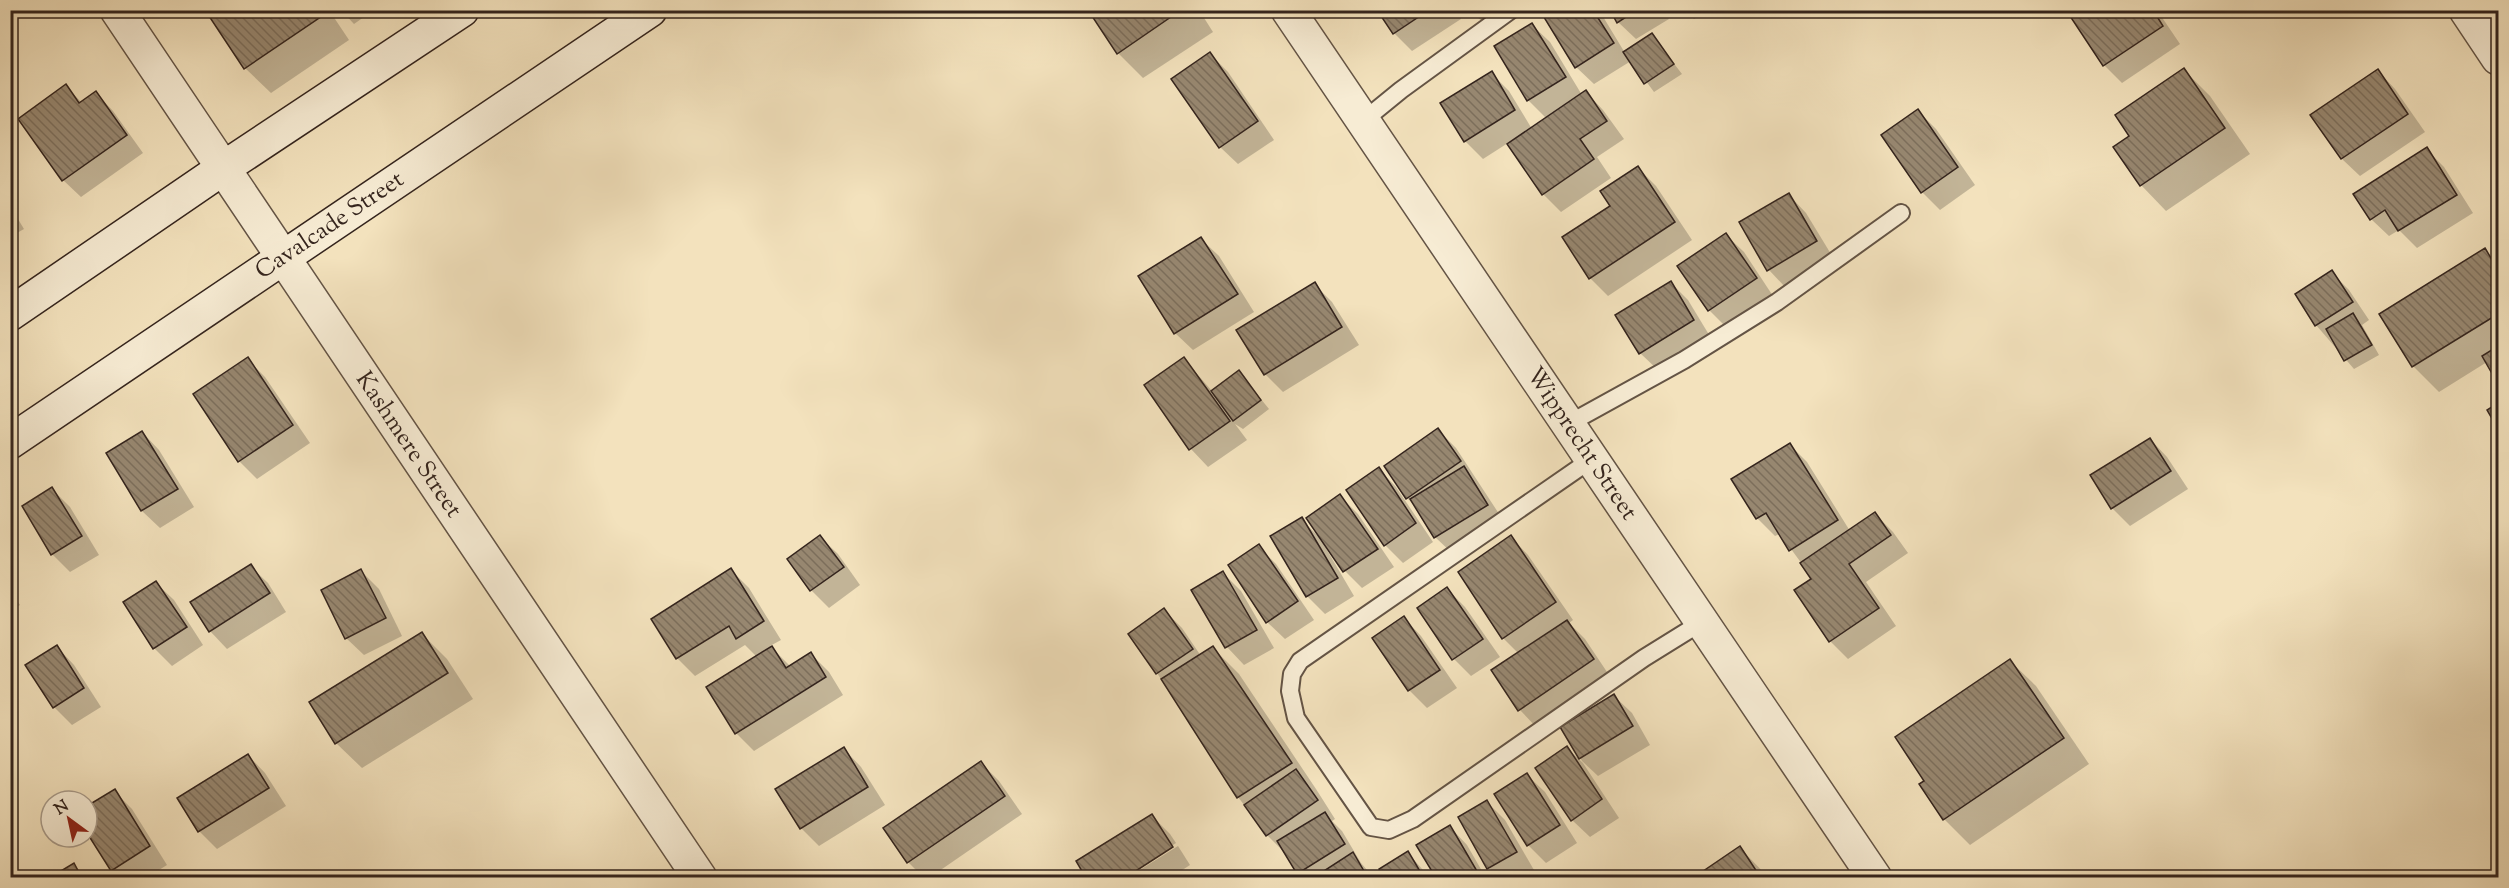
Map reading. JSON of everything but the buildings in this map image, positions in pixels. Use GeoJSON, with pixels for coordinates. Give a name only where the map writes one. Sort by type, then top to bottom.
{"type":"FeatureCollection","features":[{"type":"Feature","properties":{"kind":"street","name":"Kashmere Street"},"geometry":{"type":"LineString","coordinates":[[117,10],[700,878]]}},
{"type":"Feature","properties":{"kind":"street"},"geometry":{"type":"LineString","coordinates":[[10,315],[222,169],[462,10]]}},
{"type":"Feature","properties":{"kind":"street","name":"Cavalcade Street"},"geometry":{"type":"LineString","coordinates":[[10,442],[650,10]]}},
{"type":"Feature","properties":{"kind":"street","name":"Wipprecht Street"},"geometry":{"type":"LineString","coordinates":[[1288,10],[1875,878]]}},
{"type":"Feature","properties":{"kind":"street"},"geometry":{"type":"LineString","coordinates":[[2466,10],[2499,58]]}},
{"type":"Feature","properties":{"kind":"lane"},"geometry":{"type":"LineString","coordinates":[[1363,121],[1401,90],[1511,10]]}},
{"type":"Feature","properties":{"kind":"lane"},"geometry":{"type":"LineString","coordinates":[[1568,424],[1684,360],[1777,302],[1901,213]]}},
{"type":"Feature","properties":{"kind":"lane"},"geometry":{"type":"LineString","coordinates":[[1592,459],[1300,661],[1292,674],[1290,691],[1296,718],[1371,827],[1389,830],[1413,819],[1644,658],[1702,622]]}}]}
